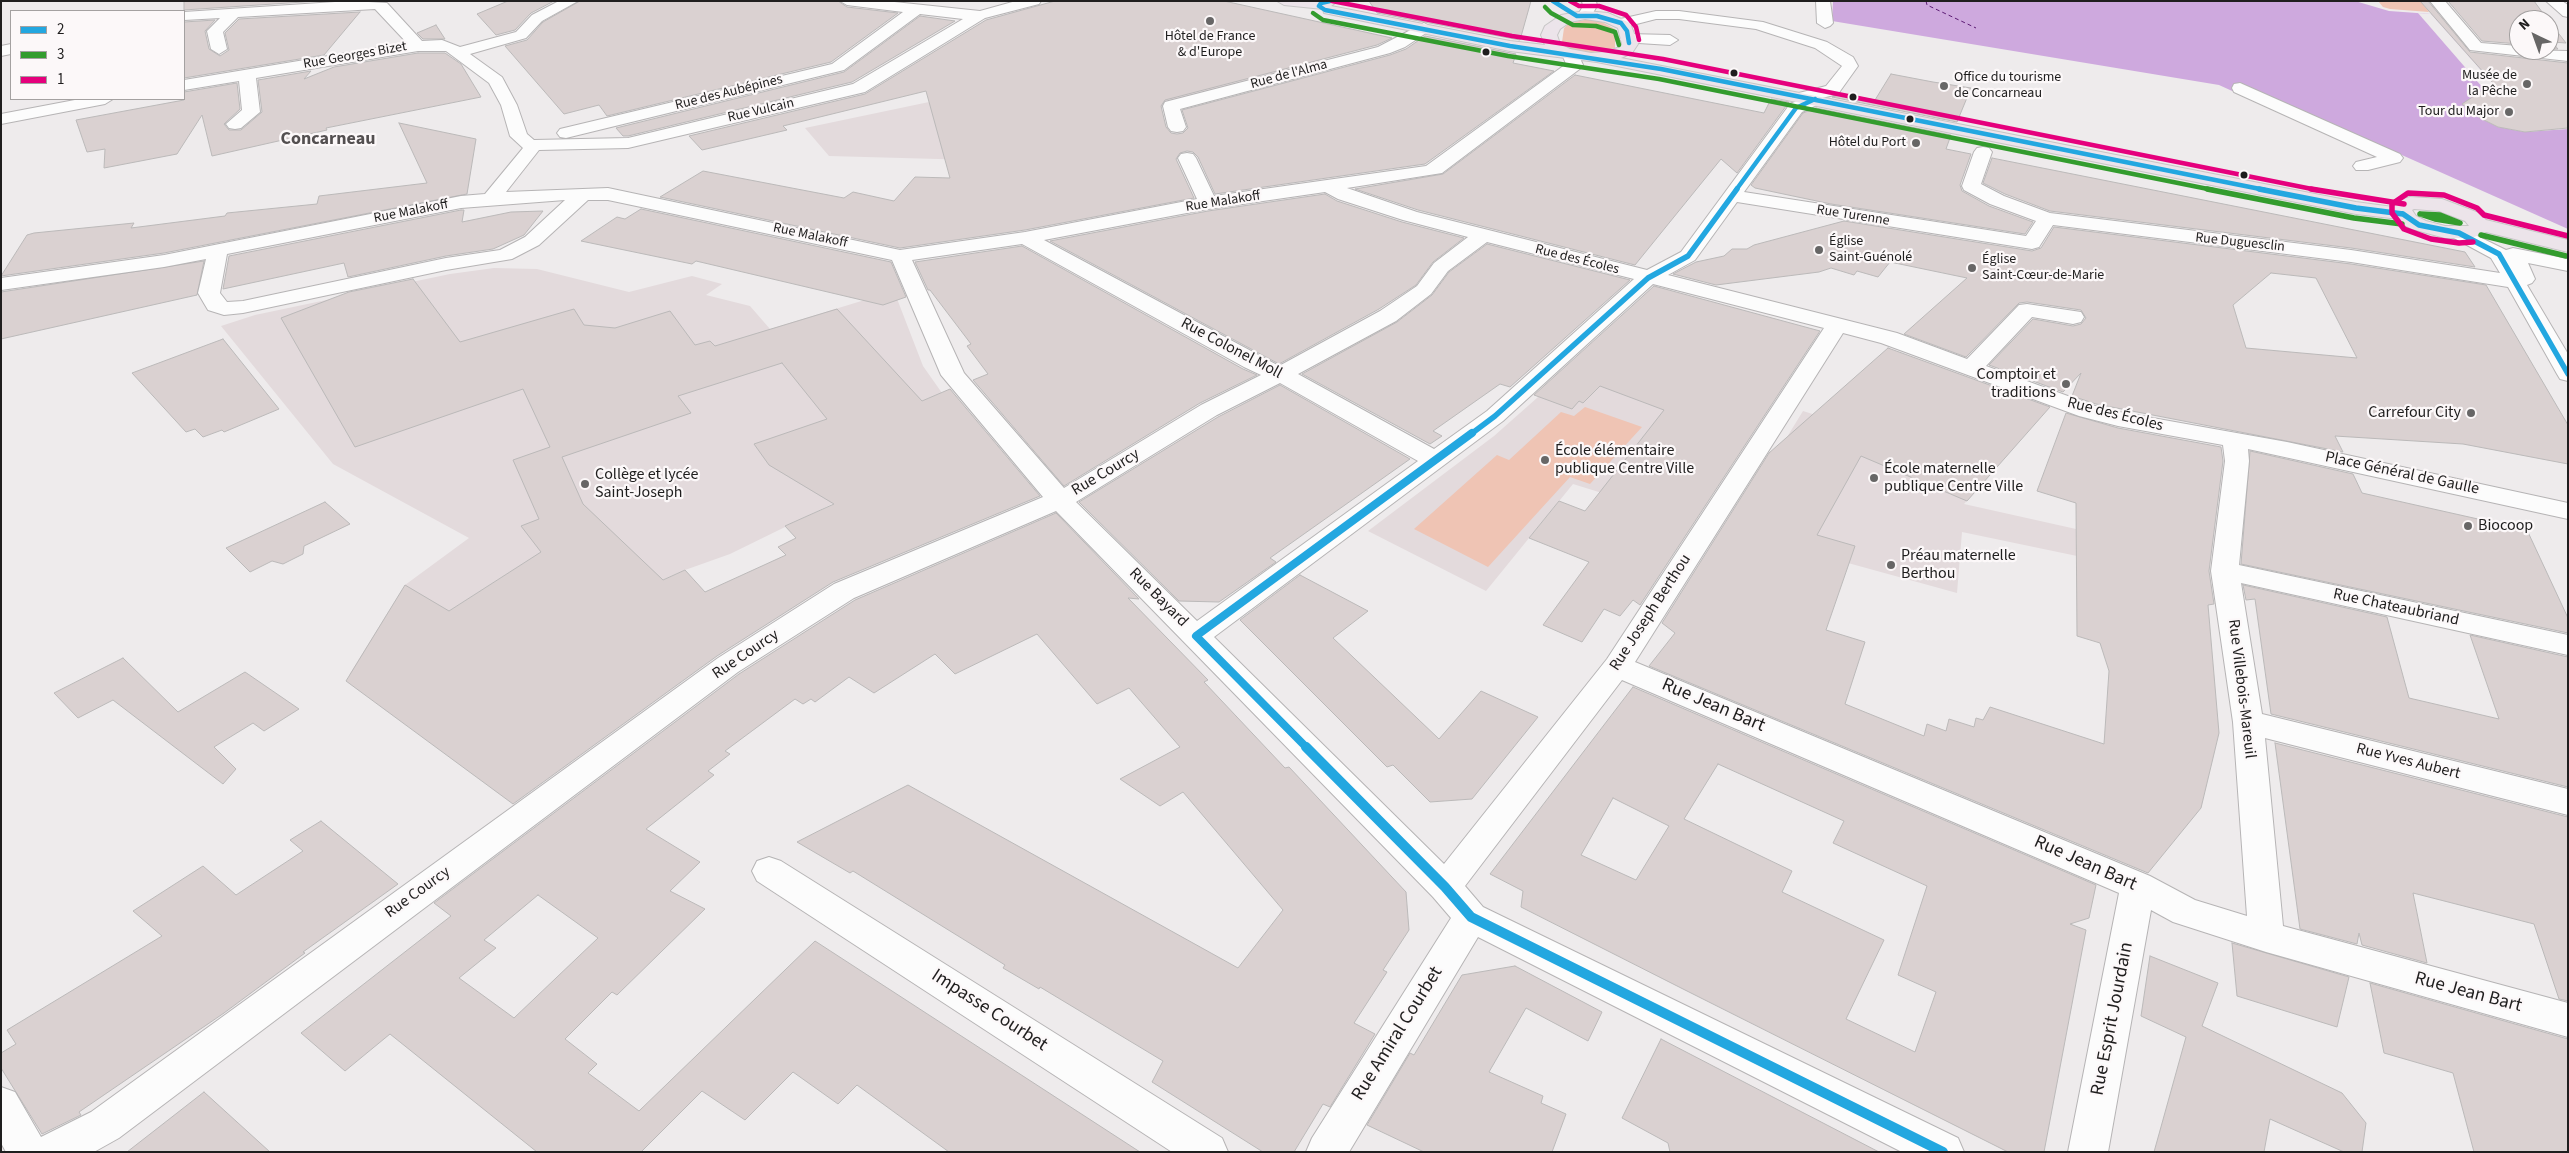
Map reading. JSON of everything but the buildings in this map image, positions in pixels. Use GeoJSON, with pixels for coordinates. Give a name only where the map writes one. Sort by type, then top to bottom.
{"type":"FeatureCollection","features":[{"type":"Feature","properties":{"kind":"main road"},"geometry":{"type":"LineString","coordinates":[[1284,1],[1332,5],[1524,42],[1566,53],[1810,98],[2356,208],[2403,214],[2419,225],[2509,233],[2568,246]]}},
{"type":"Feature","properties":{"kind":"main road"},"geometry":{"type":"LineString","coordinates":[[1553,1],[1556,5],[1584,11],[1621,23],[1625,26],[1626,45]]}},
{"type":"Feature","properties":{"kind":"main road"},"geometry":{"type":"LineString","coordinates":[[1332,5],[1424,28],[1524,42],[1549,35]]}},
{"type":"Feature","properties":{"kind":"main road"},"geometry":{"type":"LineString","coordinates":[[1566,53],[1553,47],[1549,35],[1550,30],[1558,21],[1584,11]]}},
{"type":"Feature","properties":{"kind":"main road"},"geometry":{"type":"LineString","coordinates":[[1598,58],[1626,45]]}},
{"type":"Feature","properties":{"kind":"main road"},"geometry":{"type":"LineString","coordinates":[[1626,45],[1661,69]]}},
{"type":"Feature","properties":{"kind":"main road"},"geometry":{"type":"LineString","coordinates":[[2470,230],[2517,247],[2568,256]]}},
{"type":"Feature","properties":{"kind":"street"},"geometry":{"type":"LineString","coordinates":[[458,52],[522,35],[537,18],[571,1]]}},
{"type":"Feature","properties":{"kind":"street"},"geometry":{"type":"LineString","coordinates":[[847,1],[916,10],[980,14]]}},
{"type":"Feature","properties":{"kind":"street","name":"Rue Vulcain"},"geometry":{"type":"LineString","coordinates":[[529,147],[628,143],[859,88],[980,14],[1034,1]]}},
{"type":"Feature","properties":{"kind":"street"},"geometry":{"type":"LineString","coordinates":[[1823,1],[1825,23]]}},
{"type":"Feature","properties":{"kind":"street"},"geometry":{"type":"LineString","coordinates":[[2437,1],[2476,47],[2568,56]]}},
{"type":"Feature","properties":{"kind":"street"},"geometry":{"type":"LineString","coordinates":[[2553,1],[2568,13]]}},
{"type":"Feature","properties":{"kind":"street","name":"Rue Georges Bizet"},"geometry":{"type":"LineString","coordinates":[[185,16],[299,5],[377,4],[382,6],[418,46]]}},
{"type":"Feature","properties":{"kind":"street","name":"Rue des Aubépines"},"geometry":{"type":"LineString","coordinates":[[529,147],[838,67],[916,10]]}},
{"type":"Feature","properties":{"kind":"street"},"geometry":{"type":"LineString","coordinates":[[219,49],[215,31],[235,12]]}},
{"type":"Feature","properties":{"kind":"street"},"geometry":{"type":"LineString","coordinates":[[1196,636],[1437,461],[1495,416],[1648,278],[1688,256],[1796,108],[1810,98],[1832,90],[1843,78],[1850,66],[1847,60],[1821,45],[1758,25],[1679,15],[1656,15],[1621,23]]}},
{"type":"Feature","properties":{"kind":"street","name":"Rue de l'Alma"},"geometry":{"type":"LineString","coordinates":[[1208,203],[1184,153],[1171,106],[1384,50],[1399,44],[1424,28]]}},
{"type":"Feature","properties":{"kind":"street"},"geometry":{"type":"LineString","coordinates":[[1626,45],[1670,40]]}},
{"type":"Feature","properties":{"kind":"street"},"geometry":{"type":"LineString","coordinates":[[418,46],[442,45],[458,52],[496,80],[510,105],[519,136],[529,147],[492,198]]}},
{"type":"Feature","properties":{"kind":"street","name":"Rue Georges Bizet"},"geometry":{"type":"LineString","coordinates":[[185,86],[418,46]]}},
{"type":"Feature","properties":{"kind":"street","name":"Rue Malakoff"},"geometry":{"type":"LineString","coordinates":[[1,284],[164,261],[394,215],[492,198],[608,194],[900,256],[1025,238],[1208,203],[1413,174],[1435,169],[1575,65],[1566,53]]}},
{"type":"Feature","properties":{"kind":"street"},"geometry":{"type":"LineString","coordinates":[[235,124],[251,112],[247,75]]}},
{"type":"Feature","properties":{"kind":"street"},"geometry":{"type":"LineString","coordinates":[[2240,88],[2394,158],[2362,166]]}},
{"type":"Feature","properties":{"kind":"street"},"geometry":{"type":"LineString","coordinates":[[1,119],[100,100]]}},
{"type":"Feature","properties":{"kind":"street","name":"Rue Duguesclin"},"geometry":{"type":"LineString","coordinates":[[1983,152],[1971,186],[1997,200],[2047,218],[2351,256],[2515,282]]}},
{"type":"Feature","properties":{"kind":"street","name":"Rue des Écoles"},"geometry":{"type":"LineString","coordinates":[[1330,186],[1344,195],[1482,236],[1889,338],[2087,411],[2118,419],[2235,441]]}},
{"type":"Feature","properties":{"kind":"street"},"geometry":{"type":"LineString","coordinates":[[218,251],[209,293],[216,305],[224,309],[243,307],[446,264],[505,255],[532,242],[583,194]]}},
{"type":"Feature","properties":{"kind":"street","name":"Rue Turenne"},"geometry":{"type":"LineString","coordinates":[[1733,196],[2032,243],[2047,218]]}},
{"type":"Feature","properties":{"kind":"street"},"geometry":{"type":"LineString","coordinates":[[2470,230],[2499,254],[2568,374]]}},
{"type":"Feature","properties":{"kind":"street","name":"Rue Courcy"},"geometry":{"type":"LineString","coordinates":[[53,1152],[105,1125],[728,665],[844,591],[1077,492],[1209,410],[1388,316],[1424,290],[1442,267],[1482,236]]}},
{"type":"Feature","properties":{"kind":"street","name":"Rue Colonel Moll"},"geometry":{"type":"LineString","coordinates":[[1025,238],[1278,375],[1301,384],[1437,461]]}},
{"type":"Feature","properties":{"kind":"street"},"geometry":{"type":"LineString","coordinates":[[2568,265],[2513,254],[2568,361]]}},
{"type":"Feature","properties":{"kind":"street","name":"Rue Bayard"},"geometry":{"type":"LineString","coordinates":[[900,256],[953,375],[1060,500],[1445,887],[1471,917],[1944,1152]]}},
{"type":"Feature","properties":{"kind":"street"},"geometry":{"type":"LineString","coordinates":[[1971,368],[2027,310],[2073,318]]}},
{"type":"Feature","properties":{"kind":"street","name":"Rue Joseph Berthou"},"geometry":{"type":"LineString","coordinates":[[1445,887],[1617,666],[1838,324]]}},
{"type":"Feature","properties":{"kind":"street","name":"Place Général de Gaulle"},"geometry":{"type":"LineString","coordinates":[[2235,441],[2287,449],[2568,511]]}},
{"type":"Feature","properties":{"kind":"street","name":"Rue Villebois-Mareuil"},"geometry":{"type":"LineString","coordinates":[[2235,441],[2237,461],[2225,571],[2248,722],[2266,937]]}},
{"type":"Feature","properties":{"kind":"street","name":"Rue Chateaubriand"},"geometry":{"type":"LineString","coordinates":[[2225,571],[2568,646]]}},
{"type":"Feature","properties":{"kind":"street","name":"Rue Jean Bart"},"geometry":{"type":"LineString","coordinates":[[1617,666],[2138,886],[2185,912],[2266,937],[2568,1020]]}},
{"type":"Feature","properties":{"kind":"street","name":"Rue Yves Aubert"},"geometry":{"type":"LineString","coordinates":[[2248,722],[2568,802]]}},
{"type":"Feature","properties":{"kind":"street","name":"Impasse Courbet"},"geometry":{"type":"LineString","coordinates":[[770,871],[1208,1152]]}},
{"type":"Feature","properties":{"kind":"street","name":"Rue Esprit Jourdain"},"geometry":{"type":"LineString","coordinates":[[2088,1152],[2138,886]]}},
{"type":"Feature","properties":{"kind":"street","name":"Rue Amiral Courbet"},"geometry":{"type":"LineString","coordinates":[[1326,1152],[1471,917]]}},
{"type":"Feature","properties":{"kind":"street"},"geometry":{"type":"LineString","coordinates":[[1,1105],[28,1152]]}},
{"type":"Feature","properties":{"kind":"shaded area"},"geometry":{"type":"Polygon","coordinates":[[[1833,1],[2355,1],[2389,11],[2431,14],[2504,96],[2465,102],[2470,110],[2480,118],[2498,127],[2525,132],[2568,129],[2568,229],[2303,111],[2285,115],[2219,85],[1832,21],[1833,1]]]}},
{"type":"Feature","properties":{"kind":"shaded area"},"geometry":{"type":"Polygon","coordinates":[[[2378,1],[2421,1],[2429,12],[2390,9],[2383,7],[2378,1]]]}},
{"type":"Feature","properties":{"kind":"shaded area"},"geometry":{"type":"Polygon","coordinates":[[[1590,19],[1602,22],[1615,29],[1615,48],[1596,53],[1580,52],[1568,48],[1562,42],[1564,28],[1569,23],[1590,19]]]}},
{"type":"Feature","properties":{"kind":"shaded area"},"geometry":{"type":"Polygon","coordinates":[[[1315,58],[1323,63],[1164,105],[1161,109],[1011,161],[829,156],[805,128],[1034,80],[1315,58]]]}},
{"type":"Feature","properties":{"kind":"shaded area","name":"Collège et lycée Saint-Joseph"},"geometry":{"type":"Polygon","coordinates":[[[494,268],[537,269],[629,292],[692,276],[722,284],[706,295],[750,306],[770,329],[894,291],[923,366],[942,393],[894,412],[834,503],[730,554],[685,570],[589,613],[526,562],[349,675],[405,585],[469,538],[333,464],[221,326],[255,315],[450,274],[494,268]]]}},
{"type":"Feature","properties":{"kind":"shaded area","name":"École élémentaire publique Centre Ville"},"geometry":{"type":"Polygon","coordinates":[[[1765,317],[1602,493],[1573,484],[1486,591],[1368,531],[1494,436],[1546,390],[1765,317]]]}},
{"type":"Feature","properties":{"kind":"shaded area","name":"École maternelle publique Centre Ville"},"geometry":{"type":"Polygon","coordinates":[[[1877,396],[2012,450],[1964,504],[2076,529],[2077,556],[1962,532],[1957,593],[1819,555],[1733,525],[1803,411],[1847,425],[1877,396]]]}},
{"type":"Feature","properties":{"kind":"shaded area"},"geometry":{"type":"Polygon","coordinates":[[[1585,407],[1642,427],[1590,484],[1570,477],[1488,567],[1414,529],[1497,455],[1509,460],[1561,412],[1574,416],[1585,407]]]}},
{"type":"Feature","properties":{"kind":"pier"},"geometry":{"type":"Polygon","coordinates":[[[2418,13],[2431,14],[2504,96],[2490,96],[2418,13]]]}},
{"type":"Feature","properties":{"kind":"ferry route"},"geometry":{"type":"LineString","coordinates":[[1926,1],[1927,5],[1976,28]]}},
{"type":"Feature","properties":{"kind":"transit line","name":"2"},"geometry":{"type":"LineString","coordinates":[[1330,1],[1321,3],[1319,6],[1325,10],[1510,46],[1661,69],[2356,208],[2403,214]]}},
{"type":"Feature","properties":{"kind":"transit line","name":"1"},"geometry":{"type":"LineString","coordinates":[[1332,1],[1512,36],[1663,59],[2358,198],[2404,204]]}},
{"type":"Feature","properties":{"kind":"transit line","name":"2"},"geometry":{"type":"LineString","coordinates":[[1553,1],[1577,16],[1597,16],[1621,23],[1627,31],[1629,43]]}},
{"type":"Feature","properties":{"kind":"transit line","name":"1"},"geometry":{"type":"LineString","coordinates":[[1570,1],[1579,6],[1599,6],[1626,15],[1636,27],[1639,40]]}},
{"type":"Feature","properties":{"kind":"transit line","name":"3"},"geometry":{"type":"LineString","coordinates":[[1545,7],[1551,13],[1573,25],[1596,26],[1615,32],[1619,45]]}},
{"type":"Feature","properties":{"kind":"transit line","name":"3"},"geometry":{"type":"LineString","coordinates":[[1313,13],[1323,20],[1508,56],[1659,79],[2354,218],[2402,224]]}},
{"type":"Feature","properties":{"kind":"transit line","name":"2"},"geometry":{"type":"LineString","coordinates":[[1815,99],[1796,108],[1688,256],[1648,278],[1495,416],[1196,636],[1445,887],[1471,917],[1943,1152]]}},
{"type":"Feature","properties":{"kind":"transit line","name":"1"},"geometry":{"type":"LineString","coordinates":[[2473,242],[2459,243],[2431,239],[2404,229],[2392,213],[2392,204],[2408,193],[2444,195],[2477,208],[2484,215],[2568,236]]}},
{"type":"Feature","properties":{"kind":"transit line","name":"2"},"geometry":{"type":"LineString","coordinates":[[2403,214],[2419,225],[2459,233],[2499,254],[2568,374]]}},
{"type":"Feature","properties":{"kind":"transit line","name":"3"},"geometry":{"type":"LineString","coordinates":[[2420,214],[2440,215],[2460,223],[2435,219],[2420,214]]}},
{"type":"Feature","properties":{"kind":"transit line","name":"3"},"geometry":{"type":"LineString","coordinates":[[2481,235],[2566,256]]}},
{"type":"Feature","properties":{"kind":"place","name":"Hôtel de France & d'Europe"},"geometry":{"type":"Point","coordinates":[1210,21]}},
{"type":"Feature","properties":{"kind":"place","name":"Musée de la Pêche"},"geometry":{"type":"Point","coordinates":[2527,84]}},
{"type":"Feature","properties":{"kind":"place","name":"Office du tourisme de Concarneau"},"geometry":{"type":"Point","coordinates":[1944,86]}},
{"type":"Feature","properties":{"kind":"place","name":"Tour du Major"},"geometry":{"type":"Point","coordinates":[2509,112]}},
{"type":"Feature","properties":{"kind":"place","name":"Hôtel du Port"},"geometry":{"type":"Point","coordinates":[1916,143]}},
{"type":"Feature","properties":{"kind":"place","name":"Église Saint-Guénolé"},"geometry":{"type":"Point","coordinates":[1819,250]}},
{"type":"Feature","properties":{"kind":"place","name":"Église Saint-Cœur-de-Marie"},"geometry":{"type":"Point","coordinates":[1972,268]}},
{"type":"Feature","properties":{"kind":"place","name":"Comptoir et traditions"},"geometry":{"type":"Point","coordinates":[2066,384]}},
{"type":"Feature","properties":{"kind":"place","name":"Carrefour City"},"geometry":{"type":"Point","coordinates":[2471,413]}},
{"type":"Feature","properties":{"kind":"place","name":"École élémentaire publique Centre Ville"},"geometry":{"type":"Point","coordinates":[1545,460]}},
{"type":"Feature","properties":{"kind":"place","name":"École maternelle publique Centre Ville"},"geometry":{"type":"Point","coordinates":[1874,478]}},
{"type":"Feature","properties":{"kind":"place","name":"Collège et lycée Saint-Joseph"},"geometry":{"type":"Point","coordinates":[585,484]}},
{"type":"Feature","properties":{"kind":"place","name":"Biocoop"},"geometry":{"type":"Point","coordinates":[2468,526]}},
{"type":"Feature","properties":{"kind":"place","name":"Préau maternelle Berthou"},"geometry":{"type":"Point","coordinates":[1891,565]}},
{"type":"Feature","properties":{"kind":"district","name":"Concarneau"},"geometry":{"type":"Point","coordinates":[328,140]}}]}
